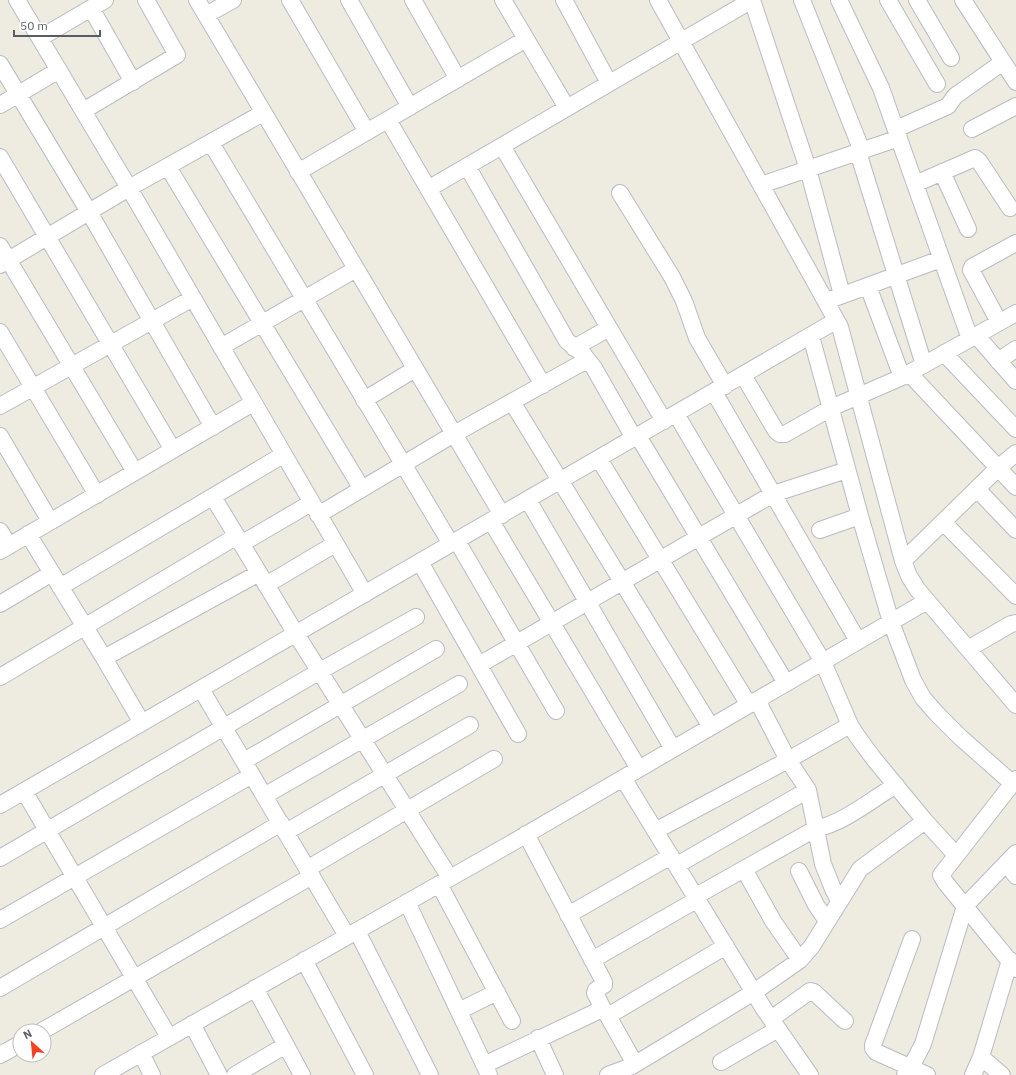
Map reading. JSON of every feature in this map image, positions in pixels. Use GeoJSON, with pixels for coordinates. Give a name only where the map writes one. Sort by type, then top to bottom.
{"type":"FeatureCollection","features":[{"type":"Feature","properties":{"kind":"street"},"geometry":{"type":"LineString","coordinates":[[17,0],[129,188],[253,404],[365,594]]}},
{"type":"Feature","properties":{"kind":"street"},"geometry":{"type":"LineString","coordinates":[[40,38],[105,0]]}},
{"type":"Feature","properties":{"kind":"street"},"geometry":{"type":"LineString","coordinates":[[83,111],[177,55],[146,0]]}},
{"type":"Feature","properties":{"kind":"street"},"geometry":{"type":"LineString","coordinates":[[197,0],[454,434],[496,518],[552,623],[639,769]]}},
{"type":"Feature","properties":{"kind":"street"},"geometry":{"type":"LineString","coordinates":[[206,15],[233,0]]}},
{"type":"Feature","properties":{"kind":"street"},"geometry":{"type":"LineString","coordinates":[[290,0],[367,132]]}},
{"type":"Feature","properties":{"kind":"street"},"geometry":{"type":"LineString","coordinates":[[349,0],[410,107]]}},
{"type":"Feature","properties":{"kind":"street"},"geometry":{"type":"LineString","coordinates":[[413,0],[458,79]]}},
{"type":"Feature","properties":{"kind":"street"},"geometry":{"type":"LineString","coordinates":[[503,0],[567,108]]}},
{"type":"Feature","properties":{"kind":"street"},"geometry":{"type":"LineString","coordinates":[[564,0],[609,83]]}},
{"type":"Feature","properties":{"kind":"street"},"geometry":{"type":"LineString","coordinates":[[658,0],[840,327],[903,561],[909,576],[917,589],[1016,705]]}},
{"type":"Feature","properties":{"kind":"street"},"geometry":{"type":"LineString","coordinates":[[428,189],[752,0],[808,169],[842,295]]}},
{"type":"Feature","properties":{"kind":"street"},"geometry":{"type":"LineString","coordinates":[[802,0],[860,151],[896,276],[924,365]]}},
{"type":"Feature","properties":{"kind":"street"},"geometry":{"type":"LineString","coordinates":[[838,0],[881,88],[941,259],[972,337],[998,361],[1016,381]]}},
{"type":"Feature","properties":{"kind":"street"},"geometry":{"type":"LineString","coordinates":[[888,0],[937,84]]}},
{"type":"Feature","properties":{"kind":"street"},"geometry":{"type":"LineString","coordinates":[[918,0],[951,58]]}},
{"type":"Feature","properties":{"kind":"street"},"geometry":{"type":"LineString","coordinates":[[964,0],[1016,82]]}},
{"type":"Feature","properties":{"kind":"street"},"geometry":{"type":"LineString","coordinates":[[91,8],[132,82]]}},
{"type":"Feature","properties":{"kind":"street"},"geometry":{"type":"LineString","coordinates":[[298,172],[526,39]]}},
{"type":"Feature","properties":{"kind":"street"},"geometry":{"type":"LineString","coordinates":[[761,186],[860,151],[897,134],[948,106],[955,96],[1003,62]]}},
{"type":"Feature","properties":{"kind":"street"},"geometry":{"type":"LineString","coordinates":[[0,64],[89,212],[213,427]]}},
{"type":"Feature","properties":{"kind":"street"},"geometry":{"type":"LineString","coordinates":[[0,105],[59,70]]}},
{"type":"Feature","properties":{"kind":"street"},"geometry":{"type":"LineString","coordinates":[[972,129],[1016,106]]}},
{"type":"Feature","properties":{"kind":"street"},"geometry":{"type":"LineString","coordinates":[[135,472],[3,257],[47,237],[129,188],[263,113]]}},
{"type":"Feature","properties":{"kind":"street"},"geometry":{"type":"LineString","coordinates":[[388,120],[543,385]]}},
{"type":"Feature","properties":{"kind":"street"},"geometry":{"type":"LineString","coordinates":[[211,143],[402,465],[454,543],[517,644],[556,711]]}},
{"type":"Feature","properties":{"kind":"street"},"geometry":{"type":"LineString","coordinates":[[502,146],[609,328],[736,516],[823,662],[850,725],[896,785],[956,855]]}},
{"type":"Feature","properties":{"kind":"street"},"geometry":{"type":"LineString","coordinates":[[0,157],[173,450]]}},
{"type":"Feature","properties":{"kind":"street"},"geometry":{"type":"LineString","coordinates":[[915,184],[972,159],[977,159],[1010,208]]}},
{"type":"Feature","properties":{"kind":"street"},"geometry":{"type":"LineString","coordinates":[[467,166],[567,341],[588,360],[594,368],[786,683]]}},
{"type":"Feature","properties":{"kind":"street"},"geometry":{"type":"LineString","coordinates":[[168,167],[362,489]]}},
{"type":"Feature","properties":{"kind":"street"},"geometry":{"type":"LineString","coordinates":[[942,172],[968,229]]}},
{"type":"Feature","properties":{"kind":"street"},"geometry":{"type":"LineString","coordinates":[[620,193],[672,277],[684,301],[720,389],[773,494],[858,641]]}},
{"type":"Feature","properties":{"kind":"street"},"geometry":{"type":"LineString","coordinates":[[999,322],[971,270],[972,267],[1016,243]]}},
{"type":"Feature","properties":{"kind":"street"},"geometry":{"type":"LineString","coordinates":[[825,301],[941,259]]}},
{"type":"Feature","properties":{"kind":"street"},"geometry":{"type":"LineString","coordinates":[[221,347],[356,269]]}},
{"type":"Feature","properties":{"kind":"street"},"geometry":{"type":"LineString","coordinates":[[868,286],[905,375],[1016,487]]}},
{"type":"Feature","properties":{"kind":"street"},"geometry":{"type":"LineString","coordinates":[[0,406],[193,298]]}},
{"type":"Feature","properties":{"kind":"street"},"geometry":{"type":"LineString","coordinates":[[743,375],[776,431],[780,434],[785,434],[831,408],[905,375],[1016,313]]}},
{"type":"Feature","properties":{"kind":"street"},"geometry":{"type":"LineString","coordinates":[[0,805],[832,323],[837,322]]}},
{"type":"Feature","properties":{"kind":"street"},"geometry":{"type":"LineString","coordinates":[[574,348],[609,328]]}},
{"type":"Feature","properties":{"kind":"street"},"geometry":{"type":"LineString","coordinates":[[0,332],[97,494]]}},
{"type":"Feature","properties":{"kind":"street"},"geometry":{"type":"LineString","coordinates":[[811,336],[860,516],[891,622],[913,680],[923,698],[937,714],[960,737],[1014,781],[941,875],[945,882],[1013,964],[981,1057],[973,1075]]}},
{"type":"Feature","properties":{"kind":"street"},"geometry":{"type":"LineString","coordinates":[[998,361],[1016,349]]}},
{"type":"Feature","properties":{"kind":"street"},"geometry":{"type":"LineString","coordinates":[[944,353],[1016,429]]}},
{"type":"Feature","properties":{"kind":"street"},"geometry":{"type":"LineString","coordinates":[[0,677],[84,627],[239,540],[362,489],[454,434],[588,360]]}},
{"type":"Feature","properties":{"kind":"street"},"geometry":{"type":"LineString","coordinates":[[364,400],[415,369]]}},
{"type":"Feature","properties":{"kind":"street"},"geometry":{"type":"LineString","coordinates":[[512,402],[712,726]]}},
{"type":"Feature","properties":{"kind":"street"},"geometry":{"type":"LineString","coordinates":[[0,531],[4,548],[253,404]]}},
{"type":"Feature","properties":{"kind":"street"},"geometry":{"type":"LineString","coordinates":[[2,444],[50,522]]}},
{"type":"Feature","properties":{"kind":"street"},"geometry":{"type":"LineString","coordinates":[[903,561],[998,468],[1016,453]]}},
{"type":"Feature","properties":{"kind":"street"},"geometry":{"type":"LineString","coordinates":[[60,587],[283,455]]}},
{"type":"Feature","properties":{"kind":"street"},"geometry":{"type":"LineString","coordinates":[[599,459],[661,560],[808,790],[823,864],[839,901]]}},
{"type":"Feature","properties":{"kind":"street"},"geometry":{"type":"LineString","coordinates":[[479,665],[773,494],[848,470]]}},
{"type":"Feature","properties":{"kind":"street"},"geometry":{"type":"LineString","coordinates":[[977,489],[1016,530]]}},
{"type":"Feature","properties":{"kind":"street"},"geometry":{"type":"LineString","coordinates":[[213,497],[296,634],[407,810],[444,881],[512,1021]]}},
{"type":"Feature","properties":{"kind":"street"},"geometry":{"type":"LineString","coordinates":[[528,500],[673,749]]}},
{"type":"Feature","properties":{"kind":"street"},"geometry":{"type":"LineString","coordinates":[[820,530],[860,516]]}},
{"type":"Feature","properties":{"kind":"street"},"geometry":{"type":"LineString","coordinates":[[943,522],[1016,596]]}},
{"type":"Feature","properties":{"kind":"street"},"geometry":{"type":"LineString","coordinates":[[28,534],[142,723]]}},
{"type":"Feature","properties":{"kind":"street"},"geometry":{"type":"LineString","coordinates":[[104,658],[336,544]]}},
{"type":"Feature","properties":{"kind":"street"},"geometry":{"type":"LineString","coordinates":[[420,562],[518,734]]}},
{"type":"Feature","properties":{"kind":"street"},"geometry":{"type":"LineString","coordinates":[[0,604],[52,573]]}},
{"type":"Feature","properties":{"kind":"street"},"geometry":{"type":"LineString","coordinates":[[103,1075],[639,769],[927,601]]}},
{"type":"Feature","properties":{"kind":"street"},"geometry":{"type":"LineString","coordinates":[[0,858],[320,671],[416,617]]}},
{"type":"Feature","properties":{"kind":"street"},"geometry":{"type":"LineString","coordinates":[[968,649],[1011,624],[1016,624]]}},
{"type":"Feature","properties":{"kind":"street"},"geometry":{"type":"LineString","coordinates":[[244,761],[436,649]]}},
{"type":"Feature","properties":{"kind":"street"},"geometry":{"type":"LineString","coordinates":[[264,796],[459,684]]}},
{"type":"Feature","properties":{"kind":"street"},"geometry":{"type":"LineString","coordinates":[[201,689],[310,872],[352,933],[430,1075]]}},
{"type":"Feature","properties":{"kind":"street"},"geometry":{"type":"LineString","coordinates":[[0,988],[104,927],[283,828],[385,774],[470,725]]}},
{"type":"Feature","properties":{"kind":"street"},"geometry":{"type":"LineString","coordinates":[[655,831],[850,725]]}},
{"type":"Feature","properties":{"kind":"street"},"geometry":{"type":"LineString","coordinates":[[52,1025],[134,978],[310,872],[407,810],[494,758]]}},
{"type":"Feature","properties":{"kind":"street"},"geometry":{"type":"LineString","coordinates":[[0,920],[252,775]]}},
{"type":"Feature","properties":{"kind":"street"},"geometry":{"type":"LineString","coordinates":[[623,778],[754,992],[810,1075]]}},
{"type":"Feature","properties":{"kind":"street"},"geometry":{"type":"LineString","coordinates":[[592,960],[744,869],[816,829],[830,825],[896,785]]}},
{"type":"Feature","properties":{"kind":"street"},"geometry":{"type":"LineString","coordinates":[[568,915],[808,790]]}},
{"type":"Feature","properties":{"kind":"street"},"geometry":{"type":"LineString","coordinates":[[24,791],[169,1037]]}},
{"type":"Feature","properties":{"kind":"street"},"geometry":{"type":"LineString","coordinates":[[608,1075],[635,1064],[754,992],[800,960],[812,946],[860,869],[925,820]]}},
{"type":"Feature","properties":{"kind":"street"},"geometry":{"type":"LineString","coordinates":[[526,834],[604,982],[604,985],[596,990],[595,993],[635,1064]]}},
{"type":"Feature","properties":{"kind":"street"},"geometry":{"type":"LineString","coordinates":[[908,1071],[924,1044],[965,906],[1011,858]]}},
{"type":"Feature","properties":{"kind":"street"},"geometry":{"type":"LineString","coordinates":[[1011,858],[1016,876]]}},
{"type":"Feature","properties":{"kind":"street"},"geometry":{"type":"LineString","coordinates":[[744,869],[773,921],[800,960]]}},
{"type":"Feature","properties":{"kind":"street"},"geometry":{"type":"LineString","coordinates":[[799,871],[816,905],[827,921]]}},
{"type":"Feature","properties":{"kind":"street"},"geometry":{"type":"LineString","coordinates":[[407,902],[487,1070],[538,1038],[596,1011],[600,1010],[606,1013]]}},
{"type":"Feature","properties":{"kind":"street"},"geometry":{"type":"LineString","coordinates":[[912,939],[873,1048],[876,1052],[908,1071],[927,1075]]}},
{"type":"Feature","properties":{"kind":"street"},"geometry":{"type":"LineString","coordinates":[[606,1013],[726,946]]}},
{"type":"Feature","properties":{"kind":"street"},"geometry":{"type":"LineString","coordinates":[[304,960],[365,1075]]}},
{"type":"Feature","properties":{"kind":"street"},"geometry":{"type":"LineString","coordinates":[[255,988],[302,1075]]}},
{"type":"Feature","properties":{"kind":"street"},"geometry":{"type":"LineString","coordinates":[[721,1062],[775,1024],[810,991],[814,992],[845,1021]]}},
{"type":"Feature","properties":{"kind":"street"},"geometry":{"type":"LineString","coordinates":[[459,1011],[497,992]]}},
{"type":"Feature","properties":{"kind":"street"},"geometry":{"type":"LineString","coordinates":[[192,1024],[219,1075]]}},
{"type":"Feature","properties":{"kind":"street"},"geometry":{"type":"LineString","coordinates":[[538,1038],[555,1075]]}},
{"type":"Feature","properties":{"kind":"street"},"geometry":{"type":"LineString","coordinates":[[244,1073],[286,1045]]}},
{"type":"Feature","properties":{"kind":"street"},"geometry":{"type":"LineString","coordinates":[[0,1055],[12,1048]]}},
{"type":"Feature","properties":{"kind":"street"},"geometry":{"type":"LineString","coordinates":[[141,1053],[152,1075]]}},
{"type":"Feature","properties":{"kind":"street"},"geometry":{"type":"LineString","coordinates":[[981,1057],[1002,1075]]}}]}
